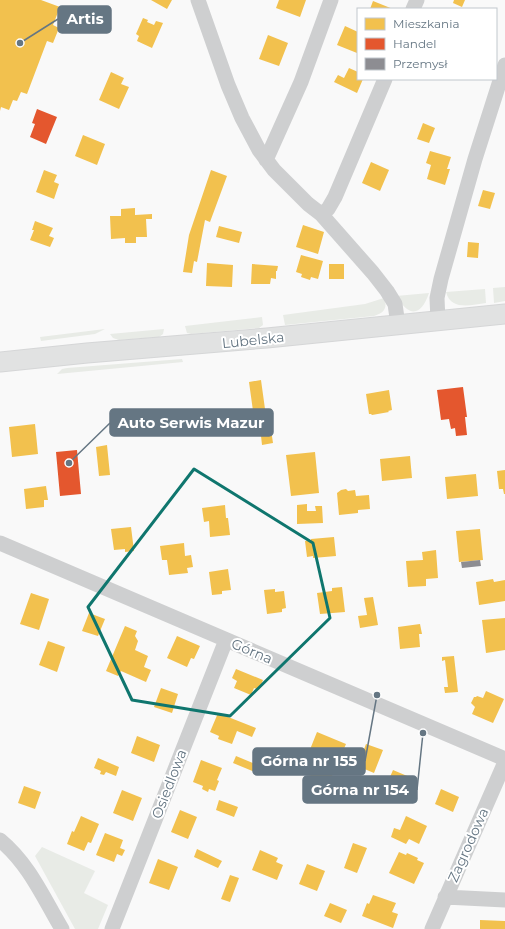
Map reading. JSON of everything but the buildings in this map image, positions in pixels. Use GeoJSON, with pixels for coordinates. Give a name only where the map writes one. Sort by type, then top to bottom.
{"type":"FeatureCollection","features":[{"type":"Feature","properties":{"kind":"main road","name":"Lubelska"},"geometry":{"type":"LineString","coordinates":[[0,362],[87,353],[238,341],[505,314]]}},
{"type":"Feature","properties":{"kind":"street"},"geometry":{"type":"LineString","coordinates":[[198,0],[228,85],[252,138],[274,170],[308,204],[321,214],[361,259],[390,295],[395,304],[398,325]]}},
{"type":"Feature","properties":{"kind":"street"},"geometry":{"type":"LineString","coordinates":[[266,160],[301,82],[331,0]]}},
{"type":"Feature","properties":{"kind":"street"},"geometry":{"type":"LineString","coordinates":[[438,321],[437,298],[441,279],[475,159],[505,65]]}},
{"type":"Feature","properties":{"kind":"street"},"geometry":{"type":"LineString","coordinates":[[321,214],[328,209],[335,197],[385,80]]}},
{"type":"Feature","properties":{"kind":"street","name":"Górna"},"geometry":{"type":"LineString","coordinates":[[0,543],[505,759]]}},
{"type":"Feature","properties":{"kind":"street","name":"Osiedlowa"},"geometry":{"type":"LineString","coordinates":[[112,929],[226,640]]}},
{"type":"Feature","properties":{"kind":"street","name":"Zagrodowa"},"geometry":{"type":"LineString","coordinates":[[432,929],[505,762]]}},
{"type":"Feature","properties":{"kind":"street"},"geometry":{"type":"LineString","coordinates":[[0,840],[22,861],[62,929]]}},
{"type":"Feature","properties":{"kind":"street"},"geometry":{"type":"LineString","coordinates":[[446,897],[505,900]]}},
{"type":"Feature","properties":{"kind":"highlighted area"},"geometry":{"type":"Polygon","coordinates":[[[194,469],[313,543],[330,618],[230,716],[132,700],[88,607],[194,469]]]}},
{"type":"Feature","properties":{"kind":"shaded area"},"geometry":{"type":"Polygon","coordinates":[[[505,287],[505,301],[494,303],[493,288],[505,287]]]}},
{"type":"Feature","properties":{"kind":"shaded area"},"geometry":{"type":"Polygon","coordinates":[[[485,289],[486,303],[468,305],[452,302],[446,292],[485,289]]]}},
{"type":"Feature","properties":{"kind":"shaded area"},"geometry":{"type":"Polygon","coordinates":[[[429,293],[422,307],[414,311],[410,311],[406,308],[396,296],[429,293]]]}},
{"type":"Feature","properties":{"kind":"shaded area"},"geometry":{"type":"Polygon","coordinates":[[[384,298],[386,305],[383,312],[374,316],[285,325],[283,315],[365,304],[384,298]]]}},
{"type":"Feature","properties":{"kind":"shaded area"},"geometry":{"type":"Polygon","coordinates":[[[262,317],[263,325],[259,328],[191,334],[187,333],[185,326],[262,317]]]}},
{"type":"Feature","properties":{"kind":"shaded area"},"geometry":{"type":"Polygon","coordinates":[[[105,329],[95,334],[41,341],[40,337],[105,329]]]}},
{"type":"Feature","properties":{"kind":"shaded area"},"geometry":{"type":"Polygon","coordinates":[[[164,329],[163,334],[159,337],[119,340],[113,338],[110,334],[164,329]]]}},
{"type":"Feature","properties":{"kind":"shaded area"},"geometry":{"type":"Polygon","coordinates":[[[182,359],[183,362],[57,374],[62,369],[67,368],[182,359]]]}},
{"type":"Feature","properties":{"kind":"shaded area"},"geometry":{"type":"Polygon","coordinates":[[[42,847],[95,871],[84,893],[108,905],[98,929],[75,929],[35,856],[42,847]]]}},
{"type":"Feature","properties":{"kind":"place","name":"Artis"},"geometry":{"type":"Point","coordinates":[20,43]}},
{"type":"Feature","properties":{"kind":"place","name":"Auto Serwis Mazur"},"geometry":{"type":"Point","coordinates":[69,463]}},
{"type":"Feature","properties":{"kind":"place","name":"Górna nr 155"},"geometry":{"type":"Point","coordinates":[377,695]}},
{"type":"Feature","properties":{"kind":"place","name":"Górna nr 154"},"geometry":{"type":"Point","coordinates":[423,733]}}]}
